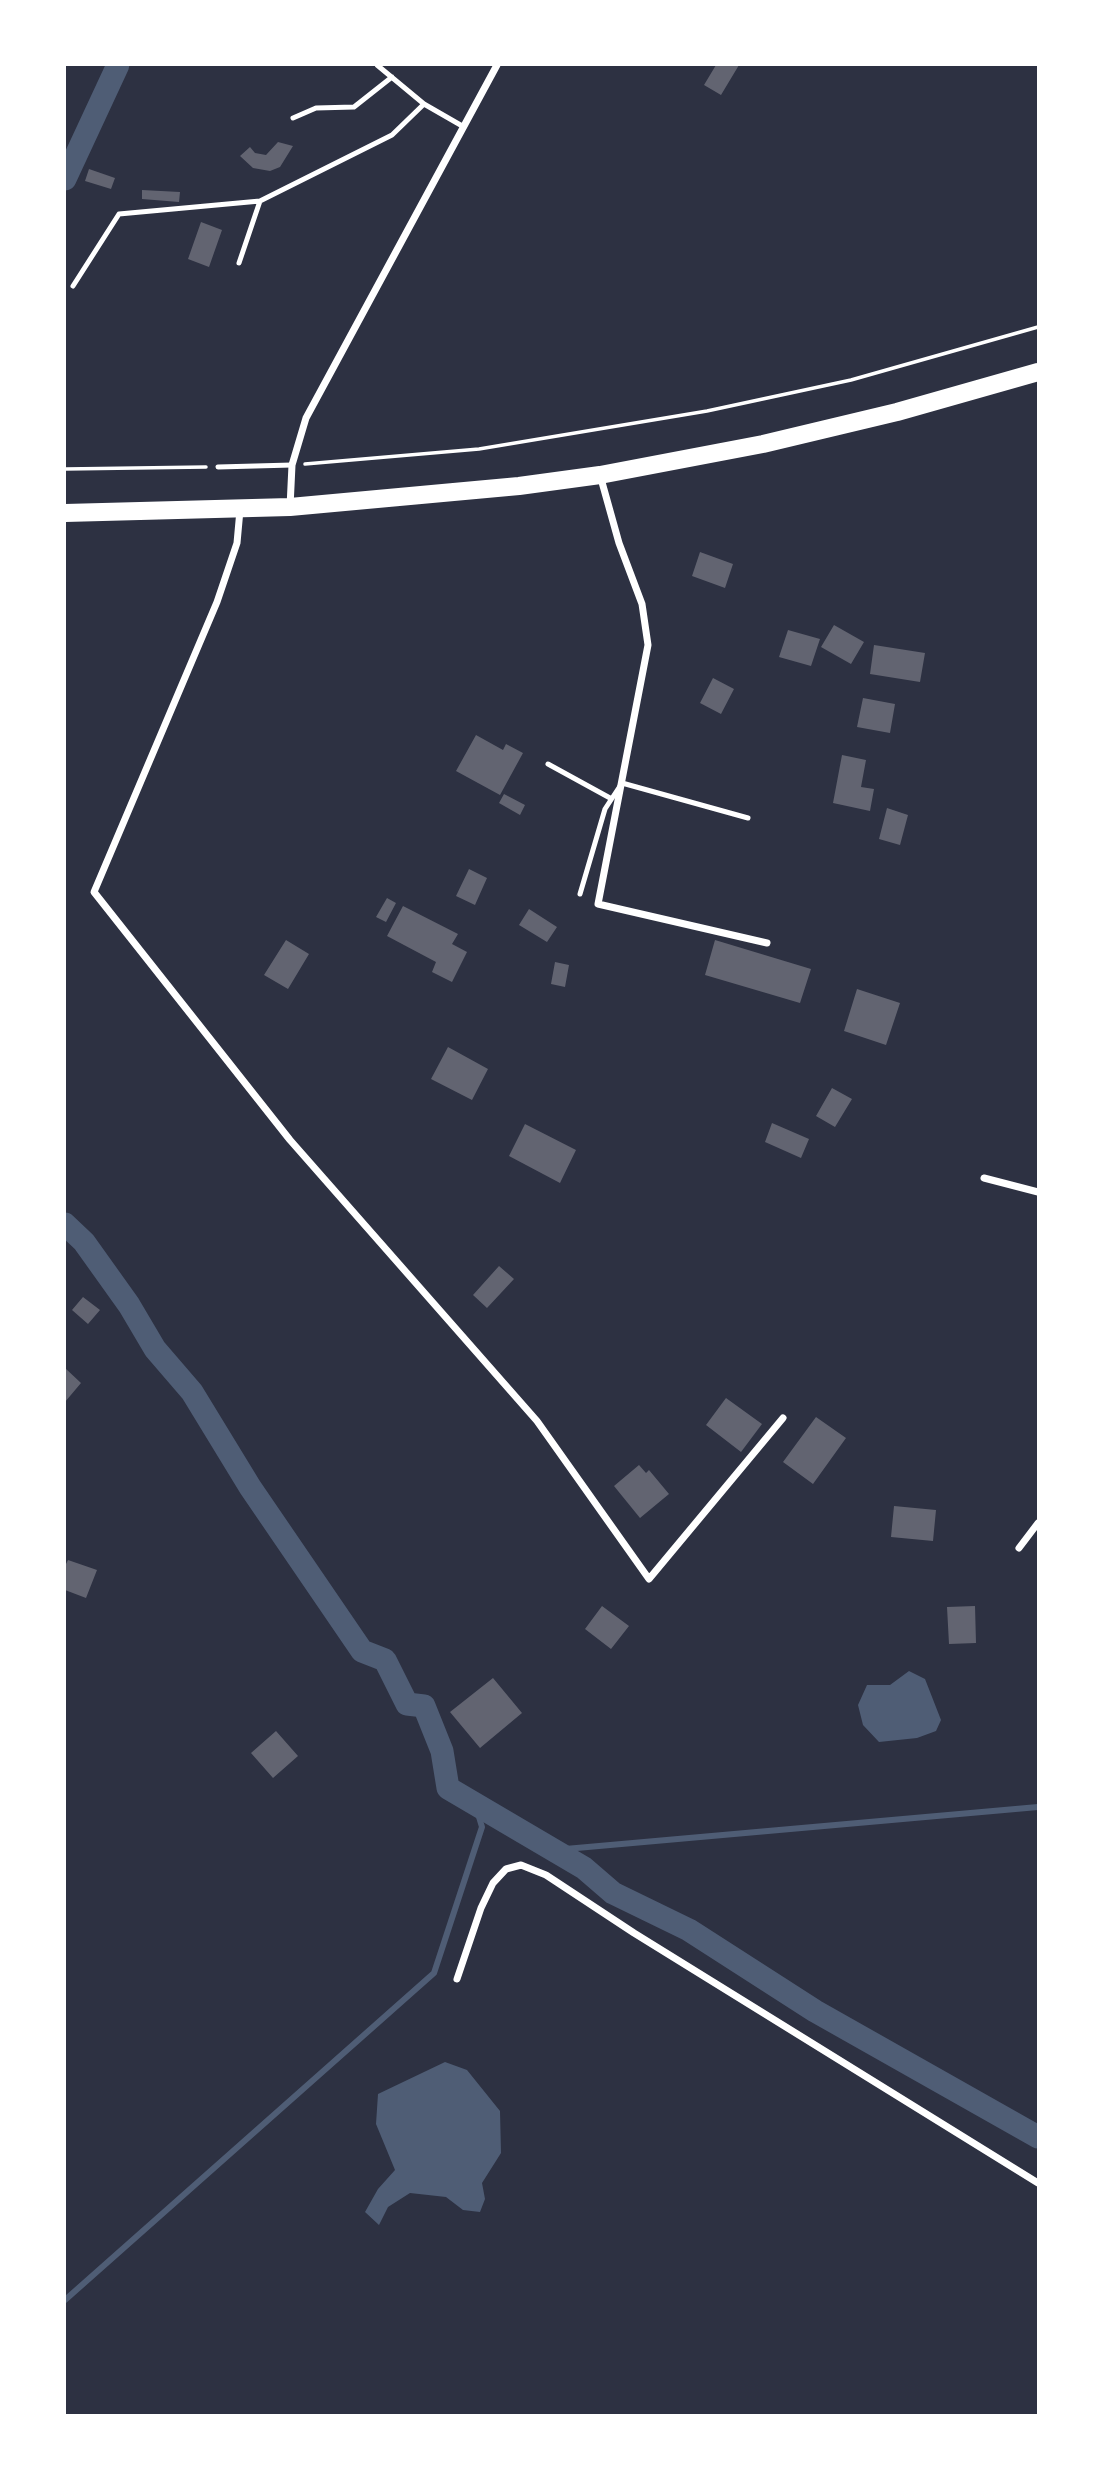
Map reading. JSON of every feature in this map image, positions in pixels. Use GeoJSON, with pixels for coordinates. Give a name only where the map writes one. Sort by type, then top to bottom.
{"type":"FeatureCollection","features":[{"type":"Feature","properties":{"kind":"main road"},"geometry":{"type":"LineString","coordinates":[[65,513],[290,507],[519,486],[600,475],[764,444],[897,412],[1038,372]]}},
{"type":"Feature","properties":{"kind":"street"},"geometry":{"type":"LineString","coordinates":[[290,507],[292,465],[306,418],[497,65]]}},
{"type":"Feature","properties":{"kind":"street"},"geometry":{"type":"LineString","coordinates":[[600,475],[642,604],[649,645],[598,904],[767,943]]}},
{"type":"Feature","properties":{"kind":"street"},"geometry":{"type":"LineString","coordinates":[[240,510],[237,543],[217,602],[94,892],[290,1140],[537,1422],[649,1579],[783,1418]]}},
{"type":"Feature","properties":{"kind":"street"},"geometry":{"type":"LineString","coordinates":[[984,1178],[1038,1192]]}},
{"type":"Feature","properties":{"kind":"street"},"geometry":{"type":"LineString","coordinates":[[1019,1548],[1038,1523]]}},
{"type":"Feature","properties":{"kind":"street"},"geometry":{"type":"LineString","coordinates":[[457,1979],[481,1908],[493,1883],[506,1869],[521,1866],[546,1875],[634,1933],[1038,2183]]}},
{"type":"Feature","properties":{"kind":"lane"},"geometry":{"type":"LineString","coordinates":[[377,65],[424,104],[464,127]]}},
{"type":"Feature","properties":{"kind":"lane"},"geometry":{"type":"LineString","coordinates":[[293,118],[316,108],[354,107],[392,77]]}},
{"type":"Feature","properties":{"kind":"lane"},"geometry":{"type":"LineString","coordinates":[[73,286],[119,214],[260,201],[392,135],[424,104]]}},
{"type":"Feature","properties":{"kind":"lane"},"geometry":{"type":"LineString","coordinates":[[239,263],[260,201]]}},
{"type":"Feature","properties":{"kind":"lane"},"geometry":{"type":"LineString","coordinates":[[218,467],[292,465]]}},
{"type":"Feature","properties":{"kind":"lane"},"geometry":{"type":"LineString","coordinates":[[548,764],[610,798]]}},
{"type":"Feature","properties":{"kind":"lane"},"geometry":{"type":"LineString","coordinates":[[580,894],[610,798],[622,783],[748,818]]}},
{"type":"Feature","properties":{"kind":"path"},"geometry":{"type":"LineString","coordinates":[[292,465],[479,449],[694,414],[851,380],[1038,327]]}},
{"type":"Feature","properties":{"kind":"path"},"geometry":{"type":"LineString","coordinates":[[65,469],[218,467]]}},
{"type":"Feature","properties":{"kind":"water"},"geometry":{"type":"Polygon","coordinates":[[[909,1671],[925,1679],[941,1720],[936,1731],[917,1738],[879,1742],[863,1725],[858,1705],[867,1685],[890,1685],[909,1671]]]}},
{"type":"Feature","properties":{"kind":"water"},"geometry":{"type":"Polygon","coordinates":[[[445,2062],[467,2070],[500,2111],[501,2153],[482,2183],[485,2199],[480,2212],[463,2210],[446,2197],[410,2193],[388,2207],[379,2225],[365,2212],[378,2189],[395,2170],[376,2124],[378,2094],[445,2062]]]}},
{"type":"Feature","properties":{"kind":"building"},"geometry":{"type":"Polygon","coordinates":[[[716,65],[739,65],[721,95],[704,85],[716,65]]]}},
{"type":"Feature","properties":{"kind":"building"},"geometry":{"type":"Polygon","coordinates":[[[278,142],[293,146],[280,167],[270,171],[253,168],[240,156],[250,147],[255,153],[266,155],[278,142]]]}},
{"type":"Feature","properties":{"kind":"building"},"geometry":{"type":"Polygon","coordinates":[[[89,169],[115,178],[111,189],[85,181],[89,169]]]}},
{"type":"Feature","properties":{"kind":"building"},"geometry":{"type":"Polygon","coordinates":[[[142,190],[180,192],[179,202],[142,199],[142,190]]]}},
{"type":"Feature","properties":{"kind":"building"},"geometry":{"type":"Polygon","coordinates":[[[201,222],[222,230],[209,267],[188,259],[201,222]]]}},
{"type":"Feature","properties":{"kind":"building"},"geometry":{"type":"Polygon","coordinates":[[[700,552],[733,564],[725,588],[692,576],[700,552]]]}},
{"type":"Feature","properties":{"kind":"building"},"geometry":{"type":"Polygon","coordinates":[[[834,625],[864,642],[851,664],[821,647],[834,625]]]}},
{"type":"Feature","properties":{"kind":"building"},"geometry":{"type":"Polygon","coordinates":[[[788,630],[820,639],[811,666],[779,657],[788,630]]]}},
{"type":"Feature","properties":{"kind":"building"},"geometry":{"type":"Polygon","coordinates":[[[874,645],[925,653],[920,682],[870,674],[874,645]]]}},
{"type":"Feature","properties":{"kind":"building"},"geometry":{"type":"Polygon","coordinates":[[[713,678],[734,689],[721,714],[700,703],[713,678]]]}},
{"type":"Feature","properties":{"kind":"building"},"geometry":{"type":"Polygon","coordinates":[[[863,698],[895,704],[890,733],[857,727],[863,698]]]}},
{"type":"Feature","properties":{"kind":"building"},"geometry":{"type":"Polygon","coordinates":[[[476,735],[503,750],[506,744],[523,753],[500,795],[456,771],[476,735]]]}},
{"type":"Feature","properties":{"kind":"building"},"geometry":{"type":"Polygon","coordinates":[[[842,755],[866,760],[861,787],[874,789],[870,811],[833,803],[842,755]]]}},
{"type":"Feature","properties":{"kind":"building"},"geometry":{"type":"Polygon","coordinates":[[[504,794],[525,805],[520,815],[499,803],[504,794]]]}},
{"type":"Feature","properties":{"kind":"building"},"geometry":{"type":"Polygon","coordinates":[[[887,808],[908,815],[900,845],[879,839],[887,808]]]}},
{"type":"Feature","properties":{"kind":"building"},"geometry":{"type":"Polygon","coordinates":[[[469,869],[487,878],[475,905],[456,896],[469,869]]]}},
{"type":"Feature","properties":{"kind":"building"},"geometry":{"type":"Polygon","coordinates":[[[387,898],[396,903],[386,922],[376,917],[387,898]]]}},
{"type":"Feature","properties":{"kind":"building"},"geometry":{"type":"Polygon","coordinates":[[[403,906],[458,934],[452,944],[467,952],[452,982],[432,972],[436,962],[387,936],[403,906]]]}},
{"type":"Feature","properties":{"kind":"building"},"geometry":{"type":"Polygon","coordinates":[[[529,909],[557,927],[547,942],[519,925],[529,909]]]}},
{"type":"Feature","properties":{"kind":"building"},"geometry":{"type":"Polygon","coordinates":[[[286,940],[309,954],[288,989],[264,975],[286,940]]]}},
{"type":"Feature","properties":{"kind":"building"},"geometry":{"type":"Polygon","coordinates":[[[715,940],[811,969],[800,1003],[705,975],[715,940]]]}},
{"type":"Feature","properties":{"kind":"building"},"geometry":{"type":"Polygon","coordinates":[[[555,962],[569,965],[565,987],[551,984],[555,962]]]}},
{"type":"Feature","properties":{"kind":"building"},"geometry":{"type":"Polygon","coordinates":[[[857,989],[900,1003],[886,1045],[844,1031],[857,989]]]}},
{"type":"Feature","properties":{"kind":"building"},"geometry":{"type":"Polygon","coordinates":[[[448,1047],[488,1069],[472,1100],[431,1079],[448,1047]]]}},
{"type":"Feature","properties":{"kind":"building"},"geometry":{"type":"Polygon","coordinates":[[[832,1088],[852,1099],[835,1127],[816,1116],[832,1088]]]}},
{"type":"Feature","properties":{"kind":"building"},"geometry":{"type":"Polygon","coordinates":[[[772,1123],[809,1139],[801,1158],[765,1142],[772,1123]]]}},
{"type":"Feature","properties":{"kind":"building"},"geometry":{"type":"Polygon","coordinates":[[[525,1124],[576,1150],[560,1183],[509,1156],[525,1124]]]}},
{"type":"Feature","properties":{"kind":"building"},"geometry":{"type":"Polygon","coordinates":[[[499,1266],[514,1279],[487,1308],[473,1295],[499,1266]]]}},
{"type":"Feature","properties":{"kind":"building"},"geometry":{"type":"Polygon","coordinates":[[[83,1297],[100,1310],[88,1324],[72,1310],[83,1297]]]}},
{"type":"Feature","properties":{"kind":"building"},"geometry":{"type":"Polygon","coordinates":[[[65,1368],[81,1383],[65,1402],[65,1368]]]}},
{"type":"Feature","properties":{"kind":"building"},"geometry":{"type":"Polygon","coordinates":[[[726,1398],[762,1424],[741,1452],[706,1425],[726,1398]]]}},
{"type":"Feature","properties":{"kind":"building"},"geometry":{"type":"Polygon","coordinates":[[[816,1417],[846,1438],[813,1484],[783,1462],[816,1417]]]}},
{"type":"Feature","properties":{"kind":"building"},"geometry":{"type":"Polygon","coordinates":[[[639,1465],[646,1473],[649,1470],[669,1494],[640,1518],[614,1486],[639,1465]]]}},
{"type":"Feature","properties":{"kind":"building"},"geometry":{"type":"Polygon","coordinates":[[[894,1506],[936,1510],[933,1541],[891,1537],[894,1506]]]}},
{"type":"Feature","properties":{"kind":"building"},"geometry":{"type":"Polygon","coordinates":[[[68,1560],[97,1570],[86,1598],[65,1590],[65,1566],[68,1560]]]}},
{"type":"Feature","properties":{"kind":"building"},"geometry":{"type":"Polygon","coordinates":[[[602,1606],[629,1626],[611,1649],[585,1629],[602,1606]]]}},
{"type":"Feature","properties":{"kind":"building"},"geometry":{"type":"Polygon","coordinates":[[[975,1606],[976,1643],[949,1644],[947,1607],[975,1606]]]}},
{"type":"Feature","properties":{"kind":"building"},"geometry":{"type":"Polygon","coordinates":[[[493,1678],[522,1713],[480,1748],[450,1712],[493,1678]]]}},
{"type":"Feature","properties":{"kind":"building"},"geometry":{"type":"Polygon","coordinates":[[[276,1731],[298,1756],[273,1778],[251,1753],[276,1731]]]}},
{"type":"Feature","properties":{"kind":"waterway"},"geometry":{"type":"LineString","coordinates":[[65,179],[118,65]]}},
{"type":"Feature","properties":{"kind":"waterway"},"geometry":{"type":"LineString","coordinates":[[65,1224],[84,1242],[129,1305],[155,1349],[192,1392],[250,1487],[362,1651],[385,1660],[407,1704],[424,1706],[442,1751],[448,1788],[584,1868],[613,1893],[689,1930],[815,2011],[1038,2137]]}},
{"type":"Feature","properties":{"kind":"waterway"},"geometry":{"type":"LineString","coordinates":[[65,2300],[434,1973],[482,1827],[476,1807]]}},
{"type":"Feature","properties":{"kind":"waterway"},"geometry":{"type":"LineString","coordinates":[[554,1850],[1038,1807]]}}]}
